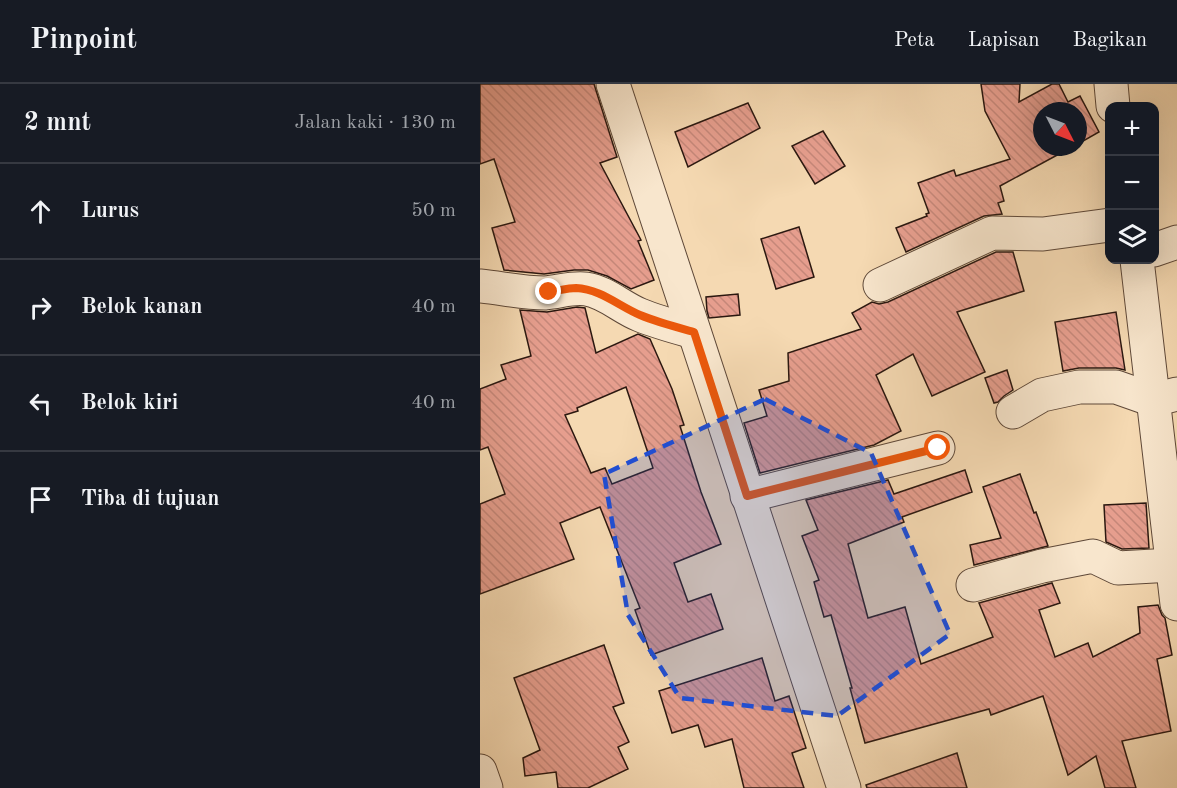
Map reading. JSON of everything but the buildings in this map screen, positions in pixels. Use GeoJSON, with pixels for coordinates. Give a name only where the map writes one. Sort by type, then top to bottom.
{"type":"FeatureCollection","features":[{"type":"Feature","properties":{"kind":"street"},"geometry":{"type":"LineString","coordinates":[[613,84],[844,788]]}},
{"type":"Feature","properties":{"kind":"street"},"geometry":{"type":"LineString","coordinates":[[1111,84],[1113,102]]}},
{"type":"Feature","properties":{"kind":"street"},"geometry":{"type":"LineString","coordinates":[[880,285],[992,233],[1043,234],[1105,226]]}},
{"type":"Feature","properties":{"kind":"street"},"geometry":{"type":"LineString","coordinates":[[1159,249],[1177,242]]}},
{"type":"Feature","properties":{"kind":"street"},"geometry":{"type":"LineString","coordinates":[[1138,264],[1165,397],[1172,565],[1177,604]]}},
{"type":"Feature","properties":{"kind":"street"},"geometry":{"type":"LineString","coordinates":[[480,286],[535,293],[574,288],[588,290],[599,293],[642,316],[694,332]]}},
{"type":"Feature","properties":{"kind":"street"},"geometry":{"type":"LineString","coordinates":[[1012,412],[1042,395],[1079,387],[1116,387],[1165,397]]}},
{"type":"Feature","properties":{"kind":"street"},"geometry":{"type":"LineString","coordinates":[[747,496],[938,448]]}},
{"type":"Feature","properties":{"kind":"street"},"geometry":{"type":"LineString","coordinates":[[973,585],[1042,566],[1093,556],[1118,568],[1172,565]]}},
{"type":"Feature","properties":{"kind":"street"},"geometry":{"type":"LineString","coordinates":[[480,771],[486,788]]}},
{"type":"Feature","properties":{"kind":"highlighted area"},"geometry":{"type":"Polygon","coordinates":[[[765,399],[871,453],[950,634],[837,716],[680,698],[628,615],[604,474],[765,399]]]}},
{"type":"Feature","properties":{"kind":"route"},"geometry":{"type":"LineString","coordinates":[[549,292],[574,288],[599,293],[642,316],[694,332],[747,496],[938,448]]}}]}
